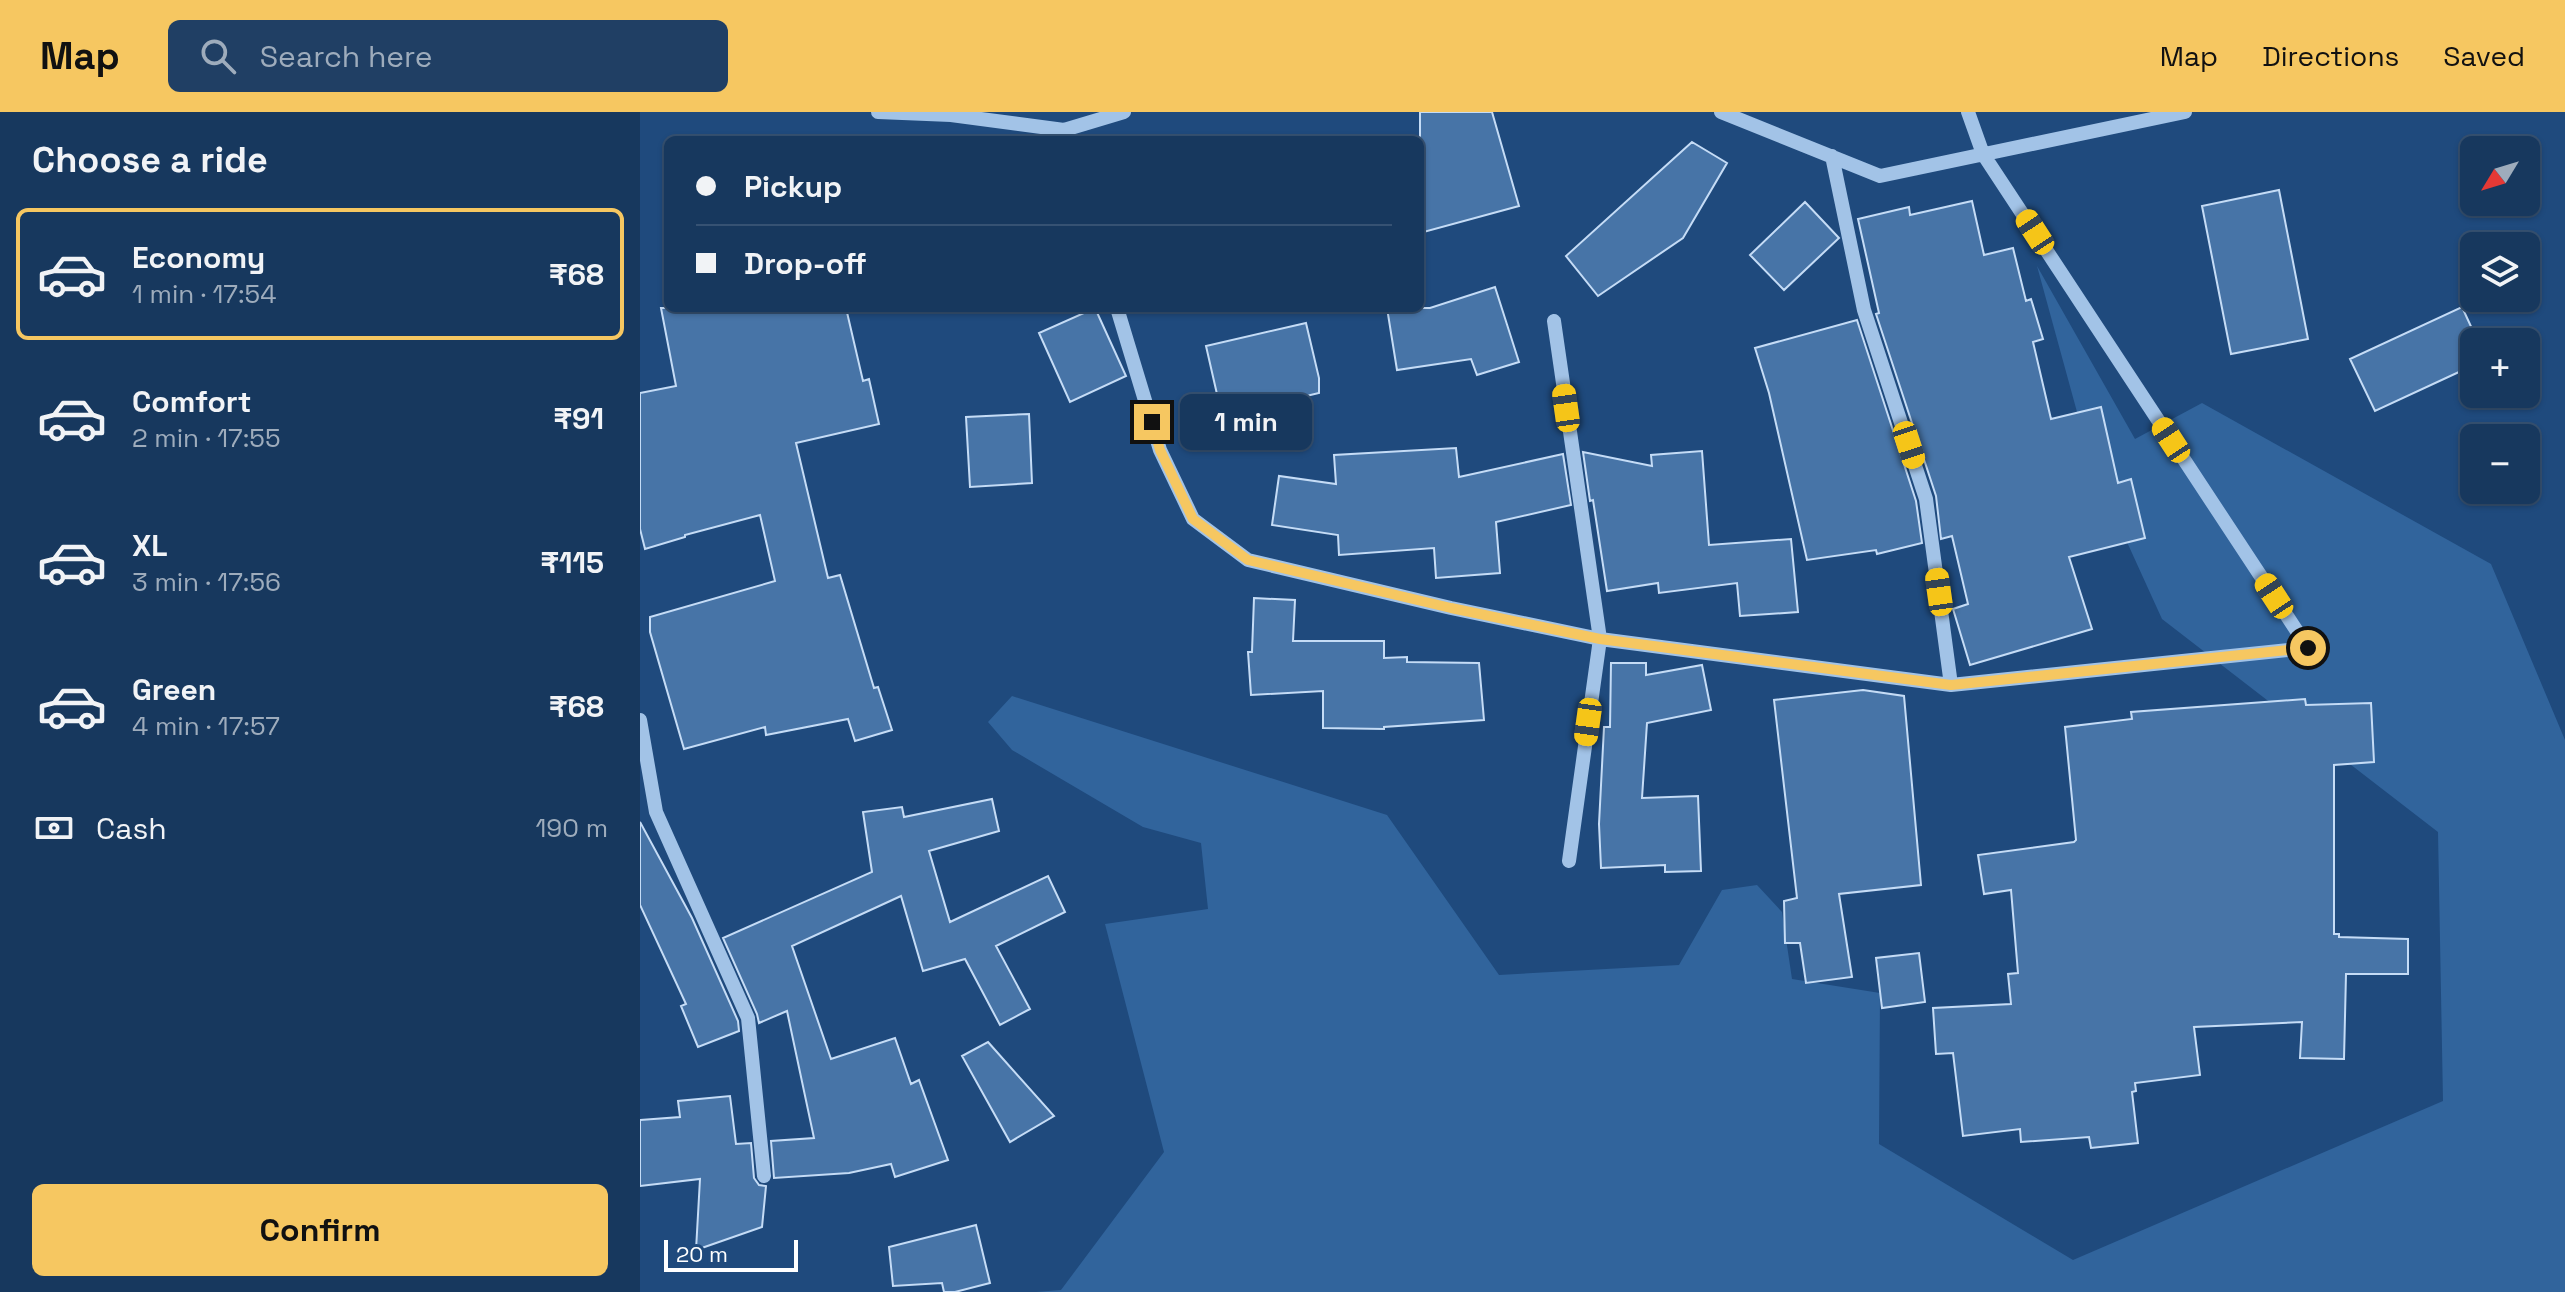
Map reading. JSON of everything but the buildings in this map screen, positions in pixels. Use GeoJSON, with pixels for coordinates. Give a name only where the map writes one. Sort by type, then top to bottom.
{"type":"FeatureCollection","features":[{"type":"Feature","properties":{"kind":"street"},"geometry":{"type":"LineString","coordinates":[[878,112],[950,114],[1065,135],[1124,112]]}},
{"type":"Feature","properties":{"kind":"street"},"geometry":{"type":"LineString","coordinates":[[1721,112],[1880,176],[2185,112]]}},
{"type":"Feature","properties":{"kind":"street"},"geometry":{"type":"LineString","coordinates":[[1118,312],[1160,450],[1193,519],[1248,560],[1600,639],[1951,685],[2308,648],[1983,154],[1968,112]]}},
{"type":"Feature","properties":{"kind":"street"},"geometry":{"type":"LineString","coordinates":[[1832,156],[1864,310],[1926,499],[1951,685]]}},
{"type":"Feature","properties":{"kind":"street"},"geometry":{"type":"LineString","coordinates":[[1554,321],[1600,639],[1569,861]]}},
{"type":"Feature","properties":{"kind":"street"},"geometry":{"type":"LineString","coordinates":[[640,720],[656,812],[748,1018],[764,1176]]}},
{"type":"Feature","properties":{"kind":"shaded area"},"geometry":{"type":"Polygon","coordinates":[[[2037,266],[2135,439],[2202,403],[2491,564],[2565,740],[2565,1292],[1036,1292],[1061,1290],[1164,1152],[1105,924],[1208,909],[1201,843],[1143,827],[1012,750],[988,722],[1012,696],[1387,815],[1499,975],[1679,965],[1722,890],[1757,885],[1782,912],[1792,979],[1880,993],[1879,1144],[2073,1260],[2443,1101],[2438,832],[2162,619],[2091,463],[2037,266]]]}},
{"type":"Feature","properties":{"kind":"route"},"geometry":{"type":"LineString","coordinates":[[1152,422],[1160,450],[1193,519],[1248,560],[1600,639],[1951,685],[2308,648]]}}]}
